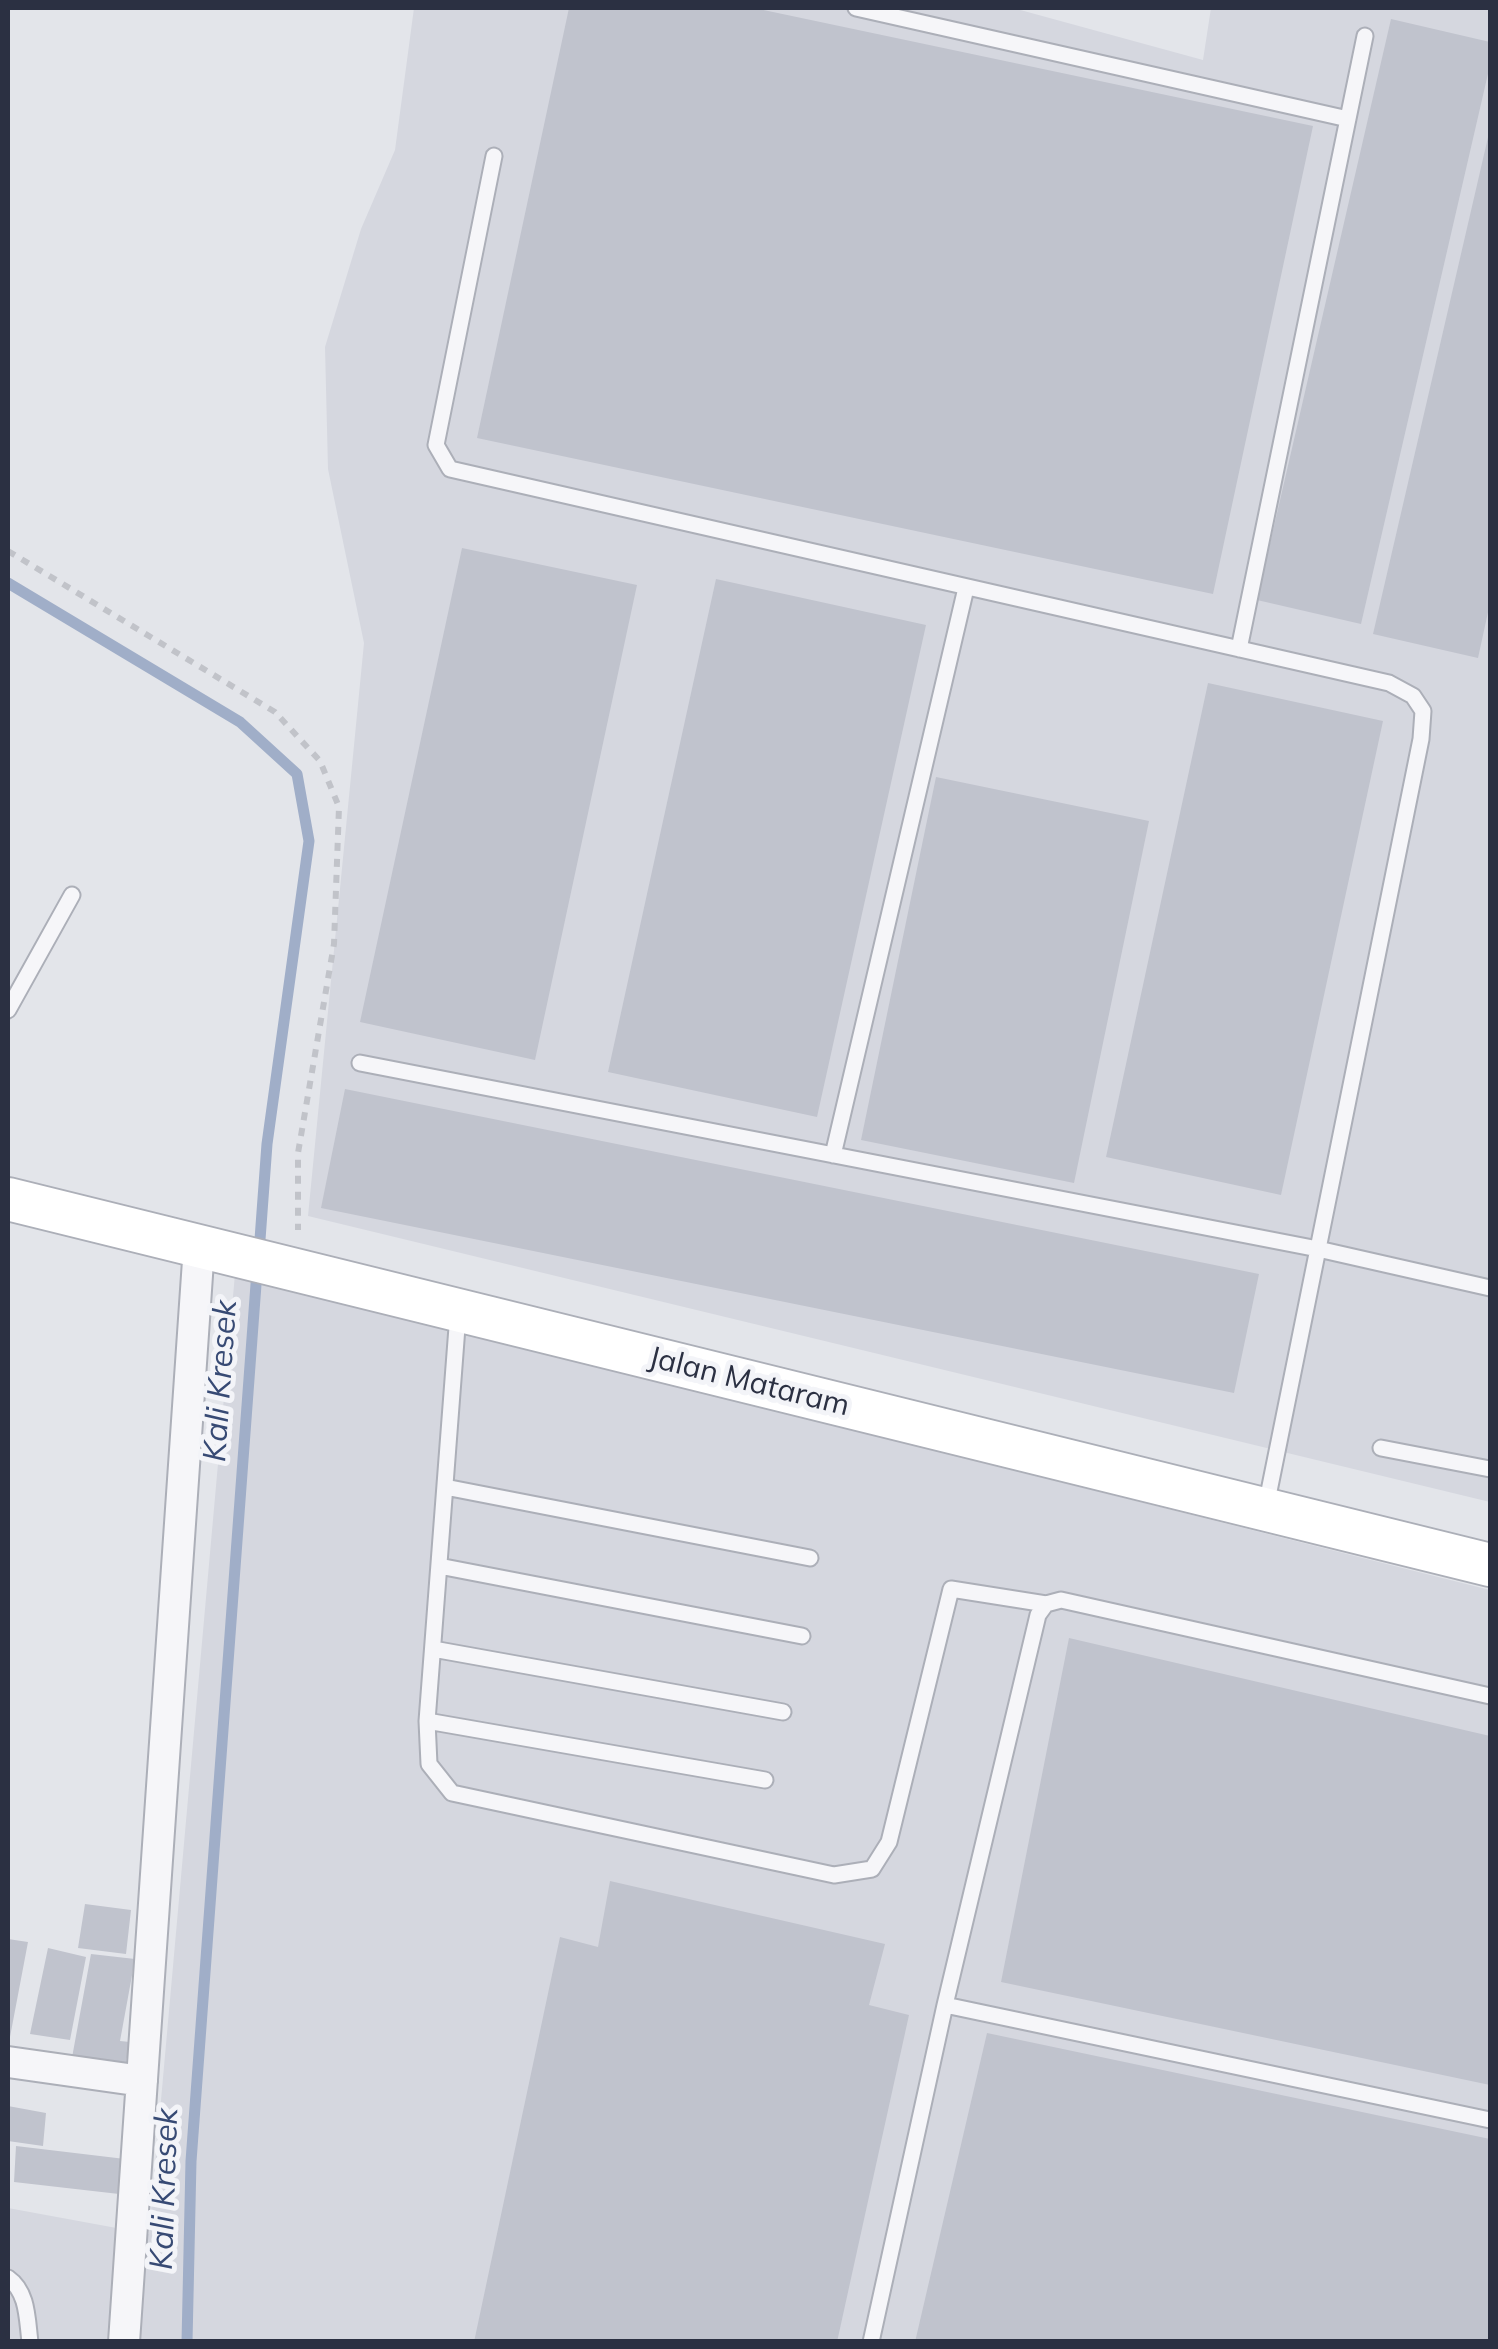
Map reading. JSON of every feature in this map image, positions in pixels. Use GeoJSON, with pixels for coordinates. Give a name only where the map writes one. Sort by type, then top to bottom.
{"type":"FeatureCollection","features":[{"type":"Feature","properties":{"kind":"main road","name":"Jalan Mataram"},"geometry":{"type":"LineString","coordinates":[[8,1198],[1490,1565]]}},
{"type":"Feature","properties":{"kind":"street"},"geometry":{"type":"LineString","coordinates":[[124,2342],[206,1248]]}},
{"type":"Feature","properties":{"kind":"street"},"geometry":{"type":"LineString","coordinates":[[8,2062],[142,2081]]}},
{"type":"Feature","properties":{"kind":"lane"},"geometry":{"type":"LineString","coordinates":[[856,8],[1348,118]]}},
{"type":"Feature","properties":{"kind":"lane"},"geometry":{"type":"LineString","coordinates":[[1240,650],[1364,36]]}},
{"type":"Feature","properties":{"kind":"lane"},"geometry":{"type":"LineString","coordinates":[[494,156],[436,445],[450,470],[1389,683],[1413,696],[1424,711],[1266,1510]]}},
{"type":"Feature","properties":{"kind":"lane"},"geometry":{"type":"LineString","coordinates":[[833,1155],[966,588]]}},
{"type":"Feature","properties":{"kind":"lane"},"geometry":{"type":"LineString","coordinates":[[8,1010],[72,896]]}},
{"type":"Feature","properties":{"kind":"lane"},"geometry":{"type":"LineString","coordinates":[[360,1063],[1318,1249],[1490,1288]]}},
{"type":"Feature","properties":{"kind":"lane"},"geometry":{"type":"LineString","coordinates":[[458,1310],[427,1721],[429,1764],[452,1793],[834,1876],[872,1869],[889,1842],[951,1589],[1046,1604],[1061,1600],[1490,1696]]}},
{"type":"Feature","properties":{"kind":"lane"},"geometry":{"type":"LineString","coordinates":[[1381,1448],[1490,1469]]}},
{"type":"Feature","properties":{"kind":"lane"},"geometry":{"type":"LineString","coordinates":[[445,1487],[810,1558]]}},
{"type":"Feature","properties":{"kind":"lane"},"geometry":{"type":"LineString","coordinates":[[439,1566],[802,1636]]}},
{"type":"Feature","properties":{"kind":"lane"},"geometry":{"type":"LineString","coordinates":[[871,2342],[1038,1615],[1046,1604]]}},
{"type":"Feature","properties":{"kind":"lane"},"geometry":{"type":"LineString","coordinates":[[433,1648],[782,1712]]}},
{"type":"Feature","properties":{"kind":"lane"},"geometry":{"type":"LineString","coordinates":[[427,1721],[765,1780]]}},
{"type":"Feature","properties":{"kind":"lane"},"geometry":{"type":"LineString","coordinates":[[946,2006],[1490,2120]]}},
{"type":"Feature","properties":{"kind":"lane"},"geometry":{"type":"LineString","coordinates":[[8,2278],[26,2304],[30,2342]]}},
{"type":"Feature","properties":{"kind":"path"},"geometry":{"type":"LineString","coordinates":[[8,551],[276,712],[320,761],[339,807],[334,944],[298,1153],[291,1270]]}},
{"type":"Feature","properties":{"kind":"shaded area"},"geometry":{"type":"Polygon","coordinates":[[[414,8],[1013,8],[1203,60],[1211,8],[1490,10],[1490,1502],[308,1216],[364,643],[328,469],[325,347],[361,229],[395,150],[414,8]]]}},
{"type":"Feature","properties":{"kind":"shaded area"},"geometry":{"type":"Polygon","coordinates":[[[235,1274],[1490,1590],[1490,2341],[8,2341],[8,2208],[149,2234],[235,1274]]]}},
{"type":"Feature","properties":{"kind":"building"},"geometry":{"type":"Polygon","coordinates":[[[569,8],[754,8],[1313,126],[1213,594],[477,438],[569,8]]]}},
{"type":"Feature","properties":{"kind":"building"},"geometry":{"type":"Polygon","coordinates":[[[1391,19],[1490,42],[1490,65],[1361,624],[1257,600],[1391,19]]]}},
{"type":"Feature","properties":{"kind":"building"},"geometry":{"type":"Polygon","coordinates":[[[1489,133],[1490,603],[1478,658],[1373,634],[1489,133]]]}},
{"type":"Feature","properties":{"kind":"building"},"geometry":{"type":"Polygon","coordinates":[[[462,548],[637,585],[535,1060],[360,1022],[462,548]]]}},
{"type":"Feature","properties":{"kind":"building"},"geometry":{"type":"Polygon","coordinates":[[[716,579],[926,625],[817,1117],[608,1072],[716,579]]]}},
{"type":"Feature","properties":{"kind":"building"},"geometry":{"type":"Polygon","coordinates":[[[1208,683],[1383,721],[1281,1195],[1106,1157],[1208,683]]]}},
{"type":"Feature","properties":{"kind":"building"},"geometry":{"type":"Polygon","coordinates":[[[936,777],[1149,821],[1074,1183],[861,1140],[936,777]]]}},
{"type":"Feature","properties":{"kind":"building"},"geometry":{"type":"Polygon","coordinates":[[[345,1089],[1259,1274],[1234,1393],[321,1208],[345,1089]]]}},
{"type":"Feature","properties":{"kind":"building"},"geometry":{"type":"Polygon","coordinates":[[[1069,1638],[1490,1736],[1490,2085],[1001,1982],[1069,1638]]]}},
{"type":"Feature","properties":{"kind":"building"},"geometry":{"type":"Polygon","coordinates":[[[610,1881],[885,1944],[869,2005],[909,2015],[837,2342],[474,2342],[560,1937],[598,1947],[610,1881]]]}},
{"type":"Feature","properties":{"kind":"building"},"geometry":{"type":"Polygon","coordinates":[[[85,1904],[131,1910],[126,1954],[78,1948],[85,1904]]]}},
{"type":"Feature","properties":{"kind":"building"},"geometry":{"type":"Polygon","coordinates":[[[8,1939],[28,1942],[10,2037],[8,2037],[8,1939]]]}},
{"type":"Feature","properties":{"kind":"building"},"geometry":{"type":"Polygon","coordinates":[[[48,1948],[86,1957],[70,2040],[30,2034],[48,1948]]]}},
{"type":"Feature","properties":{"kind":"building"},"geometry":{"type":"Polygon","coordinates":[[[91,1954],[135,1959],[120,2041],[130,2042],[124,2072],[71,2063],[91,1954]]]}},
{"type":"Feature","properties":{"kind":"building"},"geometry":{"type":"Polygon","coordinates":[[[987,2033],[1490,2139],[1490,2342],[915,2342],[987,2033]]]}},
{"type":"Feature","properties":{"kind":"building"},"geometry":{"type":"Polygon","coordinates":[[[8,2106],[46,2113],[43,2146],[8,2141],[8,2106]]]}},
{"type":"Feature","properties":{"kind":"building"},"geometry":{"type":"Polygon","coordinates":[[[16,2146],[125,2159],[119,2194],[14,2182],[16,2146]]]}},
{"type":"Feature","properties":{"kind":"waterway","name":"Kali Kresek"},"geometry":{"type":"LineString","coordinates":[[8,583],[240,722],[297,774],[309,841],[267,1144],[259,1253]]}},
{"type":"Feature","properties":{"kind":"waterway","name":"Kali Kresek"},"geometry":{"type":"LineString","coordinates":[[187,2342],[191,2161],[257,1271]]}}]}
